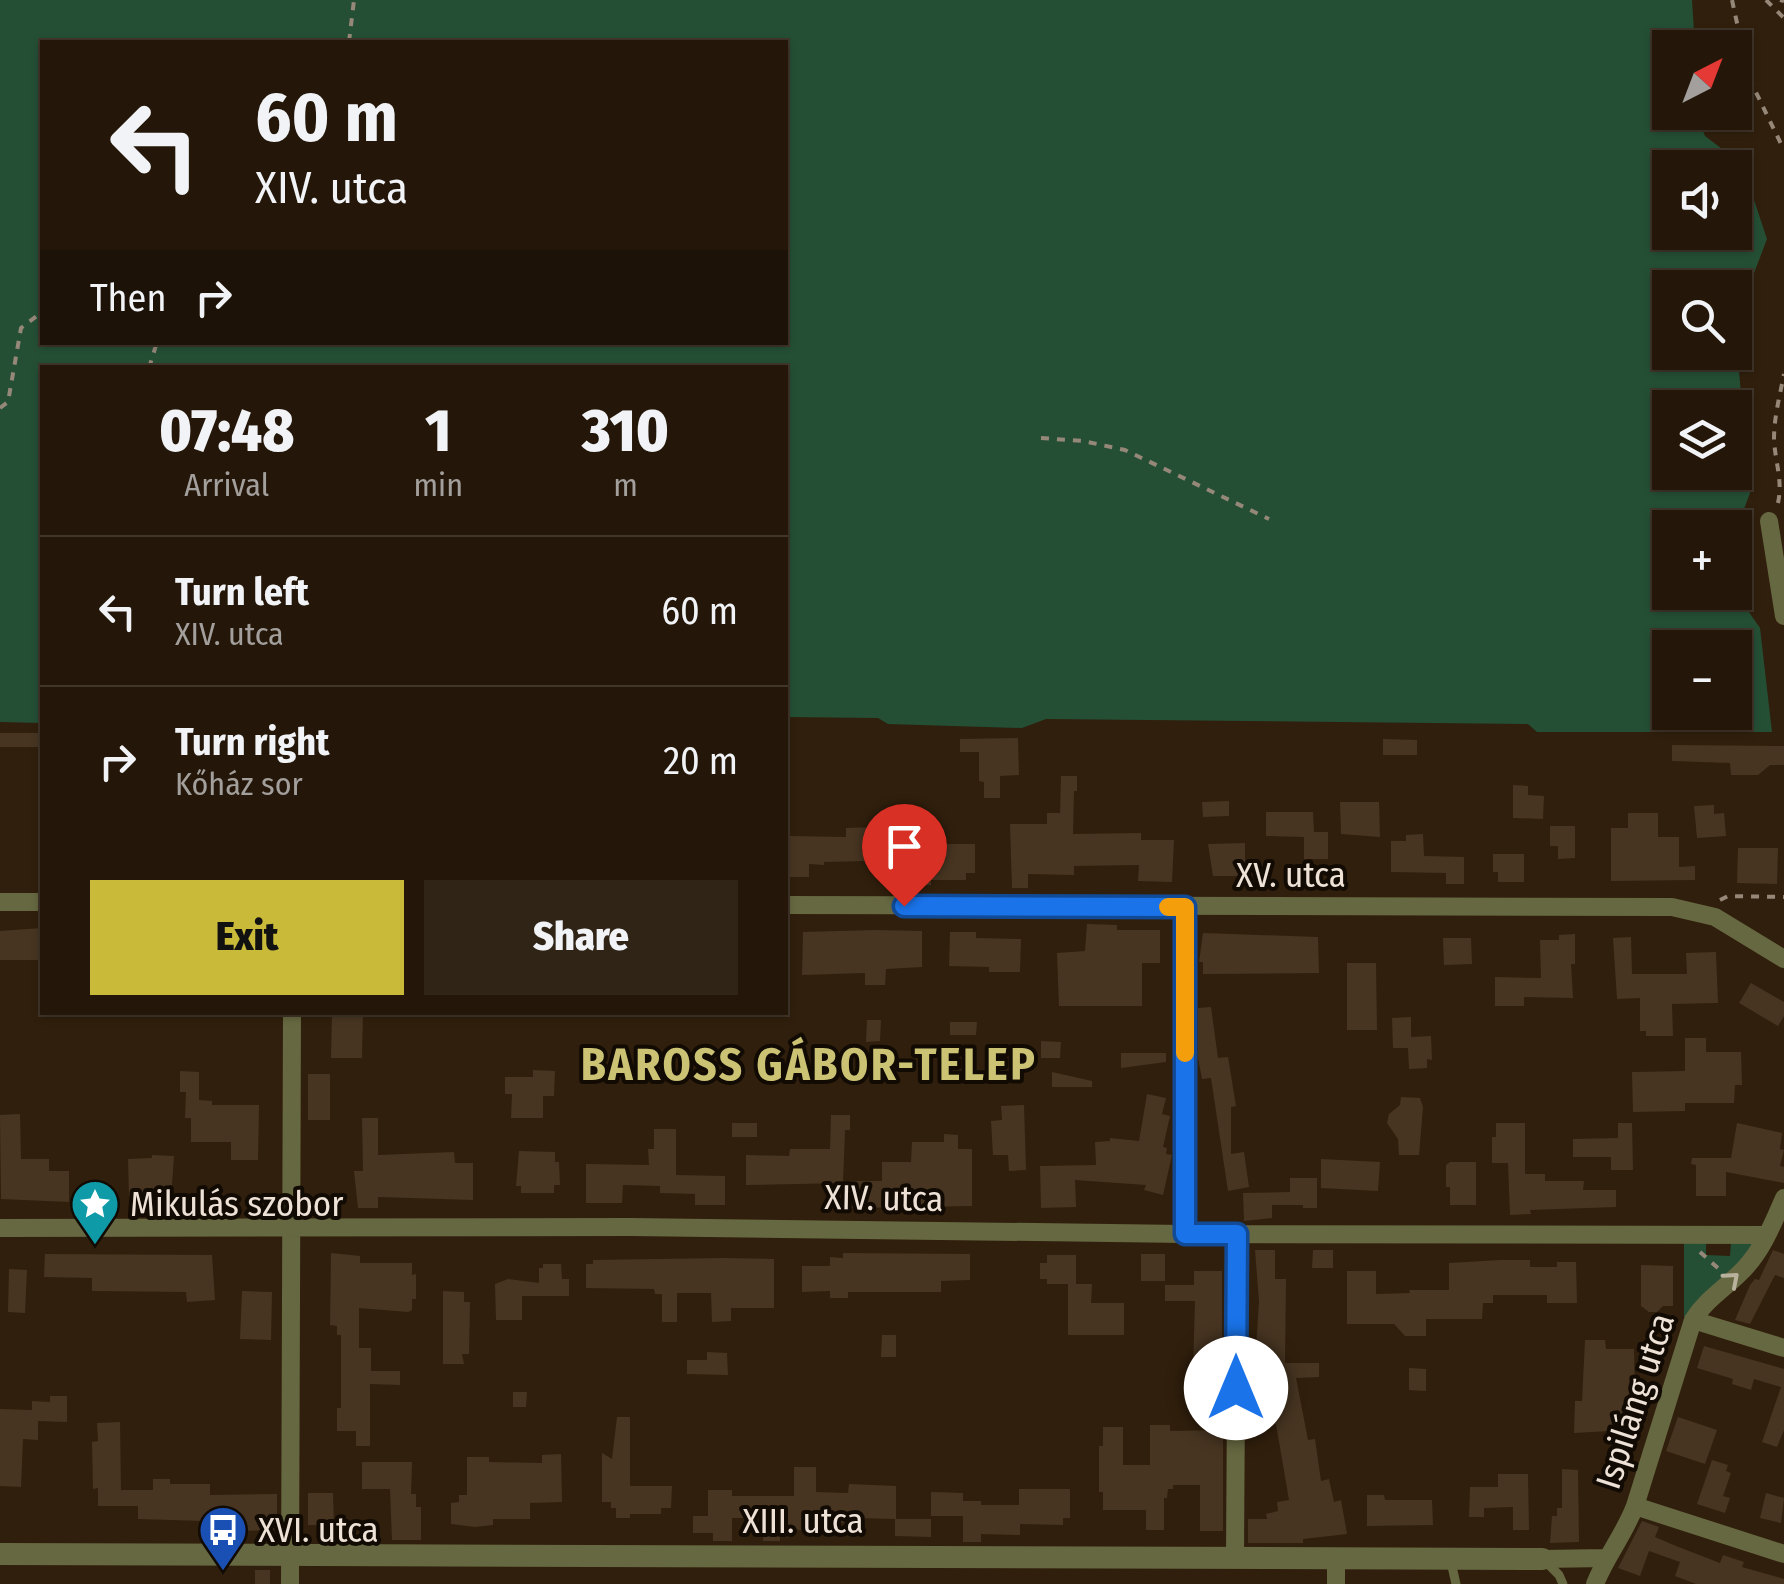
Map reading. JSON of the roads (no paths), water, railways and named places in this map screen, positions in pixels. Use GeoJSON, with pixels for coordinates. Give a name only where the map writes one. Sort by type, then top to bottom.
{"type":"FeatureCollection","features":[{"type":"Feature","properties":{"kind":"street"},"geometry":{"type":"LineString","coordinates":[[1770,521],[1784,616]]}},
{"type":"Feature","properties":{"kind":"street"},"geometry":{"type":"LineString","coordinates":[[0,902],[40,902]]}},
{"type":"Feature","properties":{"kind":"street","name":"XV. utca"},"geometry":{"type":"LineString","coordinates":[[788,906],[1672,907],[1701,911],[1784,960]]}},
{"type":"Feature","properties":{"kind":"street"},"geometry":{"type":"LineString","coordinates":[[1185,907],[1185,1234]]}},
{"type":"Feature","properties":{"kind":"street"},"geometry":{"type":"LineString","coordinates":[[290,1584],[292,1015]]}},
{"type":"Feature","properties":{"kind":"street","name":"Ispiláng utca"},"geometry":{"type":"LineString","coordinates":[[1595,1584],[1606,1558],[1618,1546],[1635,1506],[1693,1320],[1709,1299],[1748,1265],[1784,1198]]}},
{"type":"Feature","properties":{"kind":"street","name":"XIV. utca"},"geometry":{"type":"LineString","coordinates":[[0,1228],[631,1227],[1185,1234],[1767,1235]]}},
{"type":"Feature","properties":{"kind":"street"},"geometry":{"type":"LineString","coordinates":[[1235,1558],[1237,1234]]}},
{"type":"Feature","properties":{"kind":"street"},"geometry":{"type":"LineString","coordinates":[[1693,1320],[1784,1348]]}},
{"type":"Feature","properties":{"kind":"street"},"geometry":{"type":"LineString","coordinates":[[1635,1506],[1784,1554]]}},
{"type":"Feature","properties":{"kind":"street","name":"XIII. utca"},"geometry":{"type":"LineString","coordinates":[[0,1554],[1606,1558]]}},
{"type":"Feature","properties":{"kind":"street"},"geometry":{"type":"LineString","coordinates":[[1336,1558],[1336,1584]]}},
{"type":"Feature","properties":{"kind":"lane"},"geometry":{"type":"LineString","coordinates":[[1542,1558],[1560,1575],[1563,1584]]}},
{"type":"Feature","properties":{"kind":"lane"},"geometry":{"type":"LineString","coordinates":[[1450,1560],[1456,1584]]}},
{"type":"Feature","properties":{"kind":"place","name":"Mikulás szobor"},"geometry":{"type":"Point","coordinates":[95,1246]}},
{"type":"Feature","properties":{"kind":"place","name":"XVI. utca"},"geometry":{"type":"Point","coordinates":[223,1572]}},
{"type":"Feature","properties":{"kind":"district","name":"BAROSS GÁBOR-TELEP"},"geometry":{"type":"Point","coordinates":[809,1065]}}]}
